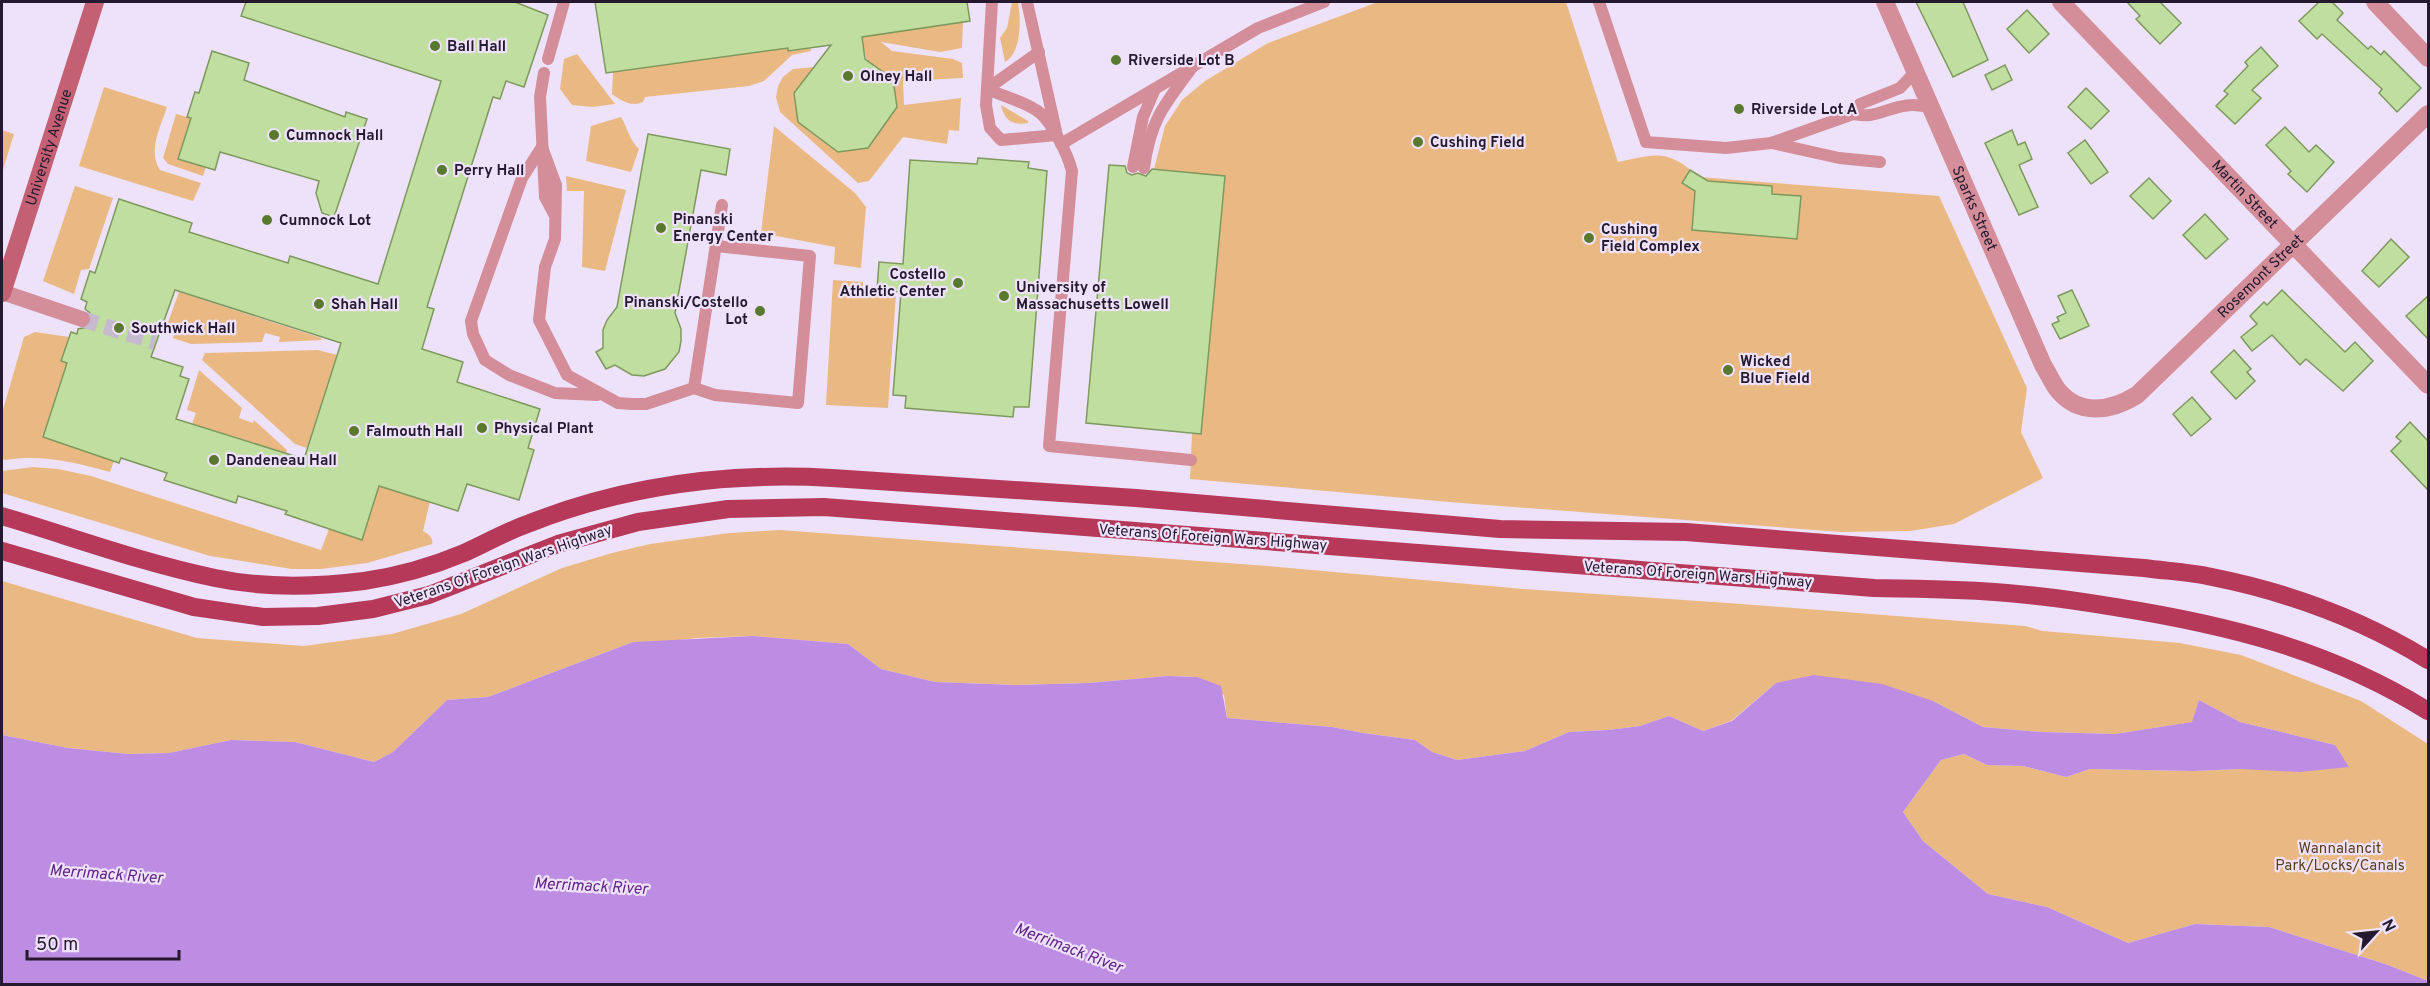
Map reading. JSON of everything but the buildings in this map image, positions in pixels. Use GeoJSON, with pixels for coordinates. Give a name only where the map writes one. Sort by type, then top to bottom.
{"type":"FeatureCollection","features":[{"type":"Feature","properties":{"kind":"main road","name":"University Avenue"},"geometry":{"type":"LineString","coordinates":[[2,292],[95,2]]}},
{"type":"Feature","properties":{"kind":"main road","name":"Veterans Of Foreign Wars Highway"},"geometry":{"type":"LineString","coordinates":[[2,516],[216,578],[291,585],[329,585],[366,581],[430,566],[528,523],[570,508],[632,492],[721,478],[770,476],[832,478],[1125,498],[1500,529],[1686,532],[2144,568],[2210,576],[2282,595],[2369,628],[2428,660]]}},
{"type":"Feature","properties":{"kind":"main road","name":"Veterans Of Foreign Wars Highway"},"geometry":{"type":"LineString","coordinates":[[2,551],[194,607],[263,616],[318,616],[373,609],[429,595],[558,544],[638,522],[728,508],[824,507],[1874,588],[2006,593],[2067,599],[2179,617],[2236,630],[2286,645],[2389,687],[2428,711]]}},
{"type":"Feature","properties":{"kind":"street","name":"Sparks Street"},"geometry":{"type":"LineString","coordinates":[[1884,2],[2043,365],[2056,388],[2067,399],[2079,405]]}},
{"type":"Feature","properties":{"kind":"street","name":"Martin Street"},"geometry":{"type":"LineString","coordinates":[[2061,2],[2428,385]]}},
{"type":"Feature","properties":{"kind":"street"},"geometry":{"type":"LineString","coordinates":[[2375,2],[2428,58]]}},
{"type":"Feature","properties":{"kind":"street","name":"Rosemont Street"},"geometry":{"type":"LineString","coordinates":[[2079,405],[2101,409],[2120,406],[2137,395],[2428,114]]}},
{"type":"Feature","properties":{"kind":"street"},"geometry":{"type":"LineString","coordinates":[[2,292],[82,319]]}},
{"type":"Feature","properties":{"kind":"lane"},"geometry":{"type":"LineString","coordinates":[[548,59],[564,2]]}},
{"type":"Feature","properties":{"kind":"lane"},"geometry":{"type":"LineString","coordinates":[[992,2],[986,105],[990,128],[1001,140],[1059,140],[1191,68],[1258,28],[1324,2]]}},
{"type":"Feature","properties":{"kind":"lane"},"geometry":{"type":"LineString","coordinates":[[1027,2],[1059,140],[1072,171],[1049,446],[1191,460]]}},
{"type":"Feature","properties":{"kind":"lane"},"geometry":{"type":"LineString","coordinates":[[1599,2],[1646,142],[1726,148],[1771,143],[1853,114],[1865,117],[1905,104],[1917,104],[1931,108]]}},
{"type":"Feature","properties":{"kind":"lane"},"geometry":{"type":"LineString","coordinates":[[987,89],[1039,52]]}},
{"type":"Feature","properties":{"kind":"lane"},"geometry":{"type":"LineString","coordinates":[[1155,88],[1143,117],[1138,168],[1154,122],[1191,68]]}},
{"type":"Feature","properties":{"kind":"lane"},"geometry":{"type":"LineString","coordinates":[[1853,114],[1860,104],[1900,88],[1915,72]]}},
{"type":"Feature","properties":{"kind":"lane"},"geometry":{"type":"LineString","coordinates":[[544,73],[540,97],[545,196],[555,215],[555,239],[545,267],[539,320],[567,375],[618,403],[646,404],[694,388],[715,394],[798,403],[810,256],[716,246]]}},
{"type":"Feature","properties":{"kind":"lane"},"geometry":{"type":"LineString","coordinates":[[987,89],[1038,110],[1059,140]]}},
{"type":"Feature","properties":{"kind":"lane"},"geometry":{"type":"LineString","coordinates":[[1771,143],[1839,158],[1880,162]]}},
{"type":"Feature","properties":{"kind":"lane"},"geometry":{"type":"LineString","coordinates":[[542,147],[522,178],[471,321],[473,334],[486,360],[509,375],[555,393],[604,395]]}},
{"type":"Feature","properties":{"kind":"lane"},"geometry":{"type":"LineString","coordinates":[[694,388],[722,205]]}},
{"type":"Feature","properties":{"kind":"green space"},"geometry":{"type":"Polygon","coordinates":[[[1012,2],[1018,2],[1019,35],[1015,51],[1005,62],[1000,38],[1007,28],[1012,2]]]}},
{"type":"Feature","properties":{"kind":"green space","name":"Cushing Field Complex"},"geometry":{"type":"Polygon","coordinates":[[[1378,2],[1566,2],[1618,162],[1661,156],[1678,161],[1699,177],[1939,196],[2027,388],[2021,432],[2043,478],[1954,524],[1910,531],[1841,532],[1449,502],[1190,479],[1192,433],[1201,434],[1225,176],[1154,169],[1165,126],[1182,100],[1205,81],[1268,43],[1378,2]]]}},
{"type":"Feature","properties":{"kind":"green space"},"geometry":{"type":"Polygon","coordinates":[[[963,22],[962,48],[940,52],[881,42],[892,51],[953,59],[962,63],[963,78],[903,81],[904,105],[961,98],[959,131],[949,130],[947,144],[903,137],[869,181],[858,183],[780,112],[776,97],[783,77],[793,69],[814,67],[794,93],[798,122],[838,152],[868,148],[897,106],[893,79],[867,61],[861,37],[963,22]]]}},
{"type":"Feature","properties":{"kind":"green space"},"geometry":{"type":"Polygon","coordinates":[[[810,44],[811,51],[792,55],[764,81],[749,86],[645,97],[643,102],[634,104],[623,101],[612,94],[613,72],[810,44]]]}},
{"type":"Feature","properties":{"kind":"green space"},"geometry":{"type":"Polygon","coordinates":[[[577,54],[615,104],[592,107],[572,105],[560,89],[564,59],[577,54]]]}},
{"type":"Feature","properties":{"kind":"green space"},"geometry":{"type":"Polygon","coordinates":[[[104,87],[167,107],[156,139],[155,155],[160,170],[201,183],[193,201],[79,166],[104,87]]]}},
{"type":"Feature","properties":{"kind":"green space"},"geometry":{"type":"Polygon","coordinates":[[[1001,105],[1028,123],[1018,124],[1007,119],[1001,105]]]}},
{"type":"Feature","properties":{"kind":"green space"},"geometry":{"type":"Polygon","coordinates":[[[176,114],[191,118],[178,158],[206,167],[203,176],[168,164],[163,158],[176,114]]]}},
{"type":"Feature","properties":{"kind":"green space"},"geometry":{"type":"Polygon","coordinates":[[[621,117],[639,149],[631,172],[586,161],[591,126],[621,117]]]}},
{"type":"Feature","properties":{"kind":"green space"},"geometry":{"type":"Polygon","coordinates":[[[774,126],[855,193],[866,207],[861,268],[834,264],[835,247],[761,233],[774,126]]]}},
{"type":"Feature","properties":{"kind":"green space"},"geometry":{"type":"Polygon","coordinates":[[[2,130],[14,134],[2,173],[2,130]]]}},
{"type":"Feature","properties":{"kind":"green space"},"geometry":{"type":"Polygon","coordinates":[[[566,176],[626,190],[605,271],[582,267],[584,191],[567,191],[566,176]]]}},
{"type":"Feature","properties":{"kind":"green space"},"geometry":{"type":"Polygon","coordinates":[[[75,186],[113,198],[89,269],[81,270],[74,294],[43,281],[75,186]]]}},
{"type":"Feature","properties":{"kind":"green space"},"geometry":{"type":"Polygon","coordinates":[[[833,280],[863,282],[863,290],[896,294],[888,408],[826,405],[833,280]]]}},
{"type":"Feature","properties":{"kind":"green space"},"geometry":{"type":"Polygon","coordinates":[[[179,292],[322,340],[279,342],[280,337],[265,333],[262,342],[191,344],[173,338],[175,331],[166,328],[179,292]]]}},
{"type":"Feature","properties":{"kind":"green space"},"geometry":{"type":"Polygon","coordinates":[[[35,332],[69,337],[61,360],[67,363],[114,461],[110,472],[58,460],[2,459],[2,413],[24,337],[35,332]]]}},
{"type":"Feature","properties":{"kind":"green space"},"geometry":{"type":"Polygon","coordinates":[[[318,350],[337,355],[307,448],[295,444],[202,360],[205,353],[318,350]]]}},
{"type":"Feature","properties":{"kind":"green space"},"geometry":{"type":"Polygon","coordinates":[[[199,370],[242,408],[239,418],[253,423],[254,420],[287,450],[286,454],[192,424],[196,413],[187,410],[199,370]]]}},
{"type":"Feature","properties":{"kind":"green space"},"geometry":{"type":"Polygon","coordinates":[[[33,467],[58,469],[91,476],[321,550],[329,529],[362,539],[379,485],[430,501],[423,531],[429,535],[432,544],[367,563],[321,569],[292,569],[210,556],[2,493],[2,471],[33,467]]]}},
{"type":"Feature","properties":{"kind":"green space","name":"Wannalancit Park/Locks/Canals"},"geometry":{"type":"Polygon","coordinates":[[[780,530],[2025,626],[2043,631],[2180,643],[2241,655],[2361,701],[2428,744],[2428,981],[2388,965],[2269,927],[2195,924],[2128,943],[2047,907],[1988,894],[1923,841],[1903,812],[1941,760],[1964,754],[1987,765],[2023,766],[2066,777],[2090,769],[2193,771],[2241,769],[2335,745],[2240,722],[2199,700],[2193,722],[2115,734],[2041,732],[1983,727],[1933,701],[1776,683],[1731,721],[1703,731],[1669,716],[1640,726],[1569,732],[1525,751],[1457,760],[1432,752],[1415,740],[1332,727],[1227,718],[1224,695],[1197,677],[1168,676],[1088,683],[1015,685],[935,682],[881,669],[848,644],[753,636],[697,638],[655,643],[633,642],[488,697],[447,700],[393,752],[374,762],[295,742],[231,740],[169,753],[128,754],[68,748],[2,735],[2,581],[197,638],[304,646],[392,634],[461,614],[562,568],[612,553],[650,544],[729,533],[780,530]]]}},
{"type":"Feature","properties":{"kind":"water","name":"Merrimack River"},"geometry":{"type":"Polygon","coordinates":[[[753,636],[848,644],[881,669],[935,682],[1015,685],[1088,683],[1168,676],[1197,677],[1221,686],[1227,718],[1332,727],[1415,740],[1432,752],[1457,760],[1525,751],[1569,732],[1640,726],[1669,716],[1703,731],[1732,721],[1776,683],[1814,675],[1882,684],[1933,701],[1983,727],[2041,732],[2115,734],[2192,722],[2199,700],[2240,722],[2335,745],[2349,767],[2300,772],[2241,769],[2193,771],[2090,769],[2066,777],[2023,766],[1987,765],[1964,754],[1941,760],[1903,812],[1923,841],[1988,894],[2047,907],[2128,943],[2195,924],[2269,927],[2388,965],[2428,981],[2428,984],[2,984],[2,735],[68,748],[128,754],[169,753],[231,740],[295,742],[374,762],[393,752],[447,700],[488,697],[633,642],[753,636]]]}},
{"type":"Feature","properties":{"kind":"tunnel"},"geometry":{"type":"LineString","coordinates":[[82,319],[155,342]]}},
{"type":"Feature","properties":{"kind":"place","name":"Ball Hall"},"geometry":{"type":"Point","coordinates":[435,46]}},
{"type":"Feature","properties":{"kind":"place","name":"Riverside Lot B"},"geometry":{"type":"Point","coordinates":[1116,60]}},
{"type":"Feature","properties":{"kind":"place","name":"Olney Hall"},"geometry":{"type":"Point","coordinates":[848,76]}},
{"type":"Feature","properties":{"kind":"place","name":"Riverside Lot A"},"geometry":{"type":"Point","coordinates":[1739,109]}},
{"type":"Feature","properties":{"kind":"place","name":"Cumnock Hall"},"geometry":{"type":"Point","coordinates":[274,135]}},
{"type":"Feature","properties":{"kind":"place","name":"Cushing Field"},"geometry":{"type":"Point","coordinates":[1418,142]}},
{"type":"Feature","properties":{"kind":"place","name":"Perry Hall"},"geometry":{"type":"Point","coordinates":[442,170]}},
{"type":"Feature","properties":{"kind":"place","name":"Cumnock Lot"},"geometry":{"type":"Point","coordinates":[267,220]}},
{"type":"Feature","properties":{"kind":"place","name":"Pinanski Energy Center"},"geometry":{"type":"Point","coordinates":[661,228]}},
{"type":"Feature","properties":{"kind":"place","name":"Cushing Field Complex"},"geometry":{"type":"Point","coordinates":[1589,238]}},
{"type":"Feature","properties":{"kind":"place","name":"Costello Athletic Center"},"geometry":{"type":"Point","coordinates":[958,283]}},
{"type":"Feature","properties":{"kind":"place","name":"University of Massachusetts Lowell"},"geometry":{"type":"Point","coordinates":[1004,296]}},
{"type":"Feature","properties":{"kind":"place","name":"Shah Hall"},"geometry":{"type":"Point","coordinates":[319,304]}},
{"type":"Feature","properties":{"kind":"place","name":"Pinanski/Costello Lot"},"geometry":{"type":"Point","coordinates":[760,311]}},
{"type":"Feature","properties":{"kind":"place","name":"Southwick Hall"},"geometry":{"type":"Point","coordinates":[119,328]}},
{"type":"Feature","properties":{"kind":"place","name":"Wicked Blue Field"},"geometry":{"type":"Point","coordinates":[1728,370]}},
{"type":"Feature","properties":{"kind":"place","name":"Physical Plant"},"geometry":{"type":"Point","coordinates":[482,428]}},
{"type":"Feature","properties":{"kind":"place","name":"Falmouth Hall"},"geometry":{"type":"Point","coordinates":[354,431]}},
{"type":"Feature","properties":{"kind":"place","name":"Dandeneau Hall"},"geometry":{"type":"Point","coordinates":[214,460]}}]}
